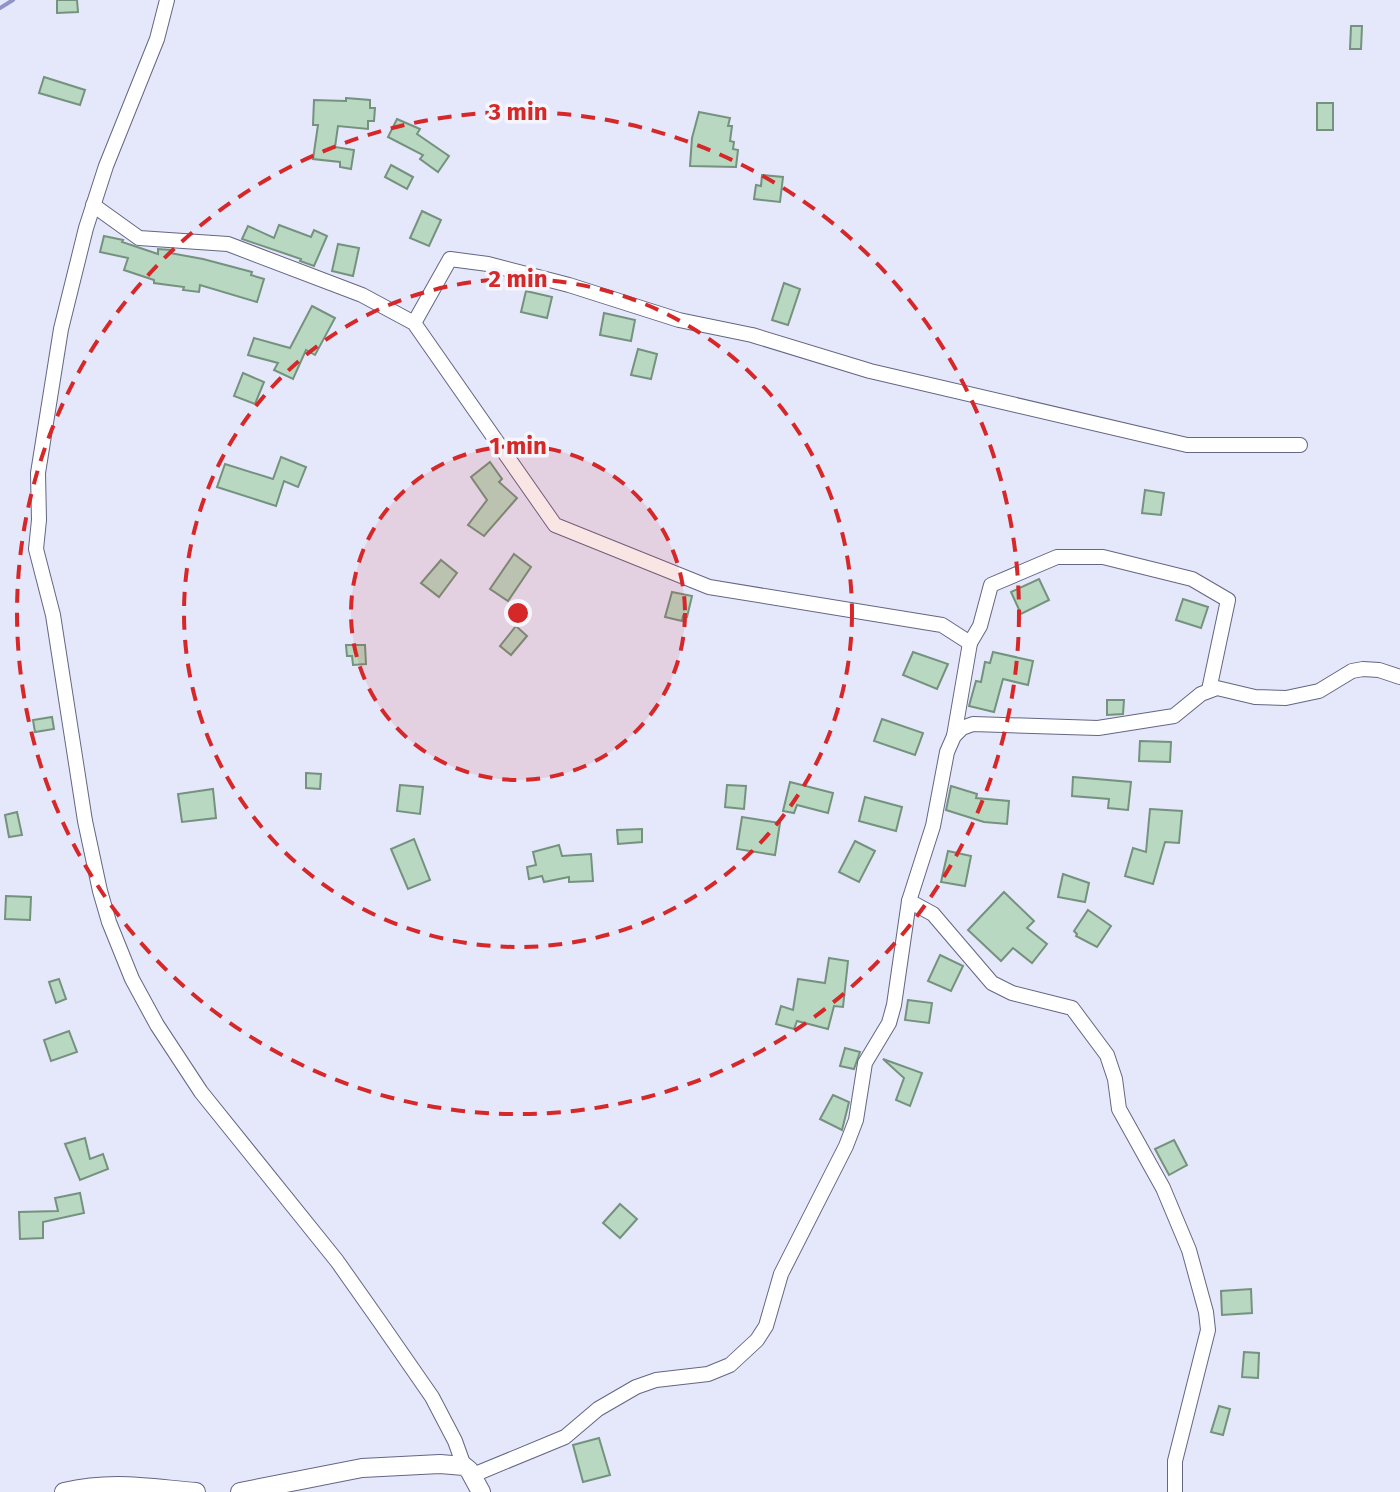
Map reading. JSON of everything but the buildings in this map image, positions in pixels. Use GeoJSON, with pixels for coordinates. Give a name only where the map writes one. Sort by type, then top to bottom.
{"type":"FeatureCollection","features":[{"type":"Feature","properties":{"kind":"street"},"geometry":{"type":"LineString","coordinates":[[167,0],[157,39],[93,205],[61,329],[38,473],[36,549],[53,615],[85,821],[100,891],[132,979],[178,1061],[337,1261],[371,1309],[432,1397],[473,1478]]}},
{"type":"Feature","properties":{"kind":"street"},"geometry":{"type":"LineString","coordinates":[[93,205],[139,238],[228,244],[362,295],[414,323],[555,525],[709,587],[942,625],[970,643]]}},
{"type":"Feature","properties":{"kind":"street"},"geometry":{"type":"LineString","coordinates":[[414,323],[450,259],[488,264],[569,285],[679,320],[752,335],[870,371],[1187,445],[1300,445]]}},
{"type":"Feature","properties":{"kind":"street"},"geometry":{"type":"LineString","coordinates":[[240,1492],[362,1468],[423,1464],[473,1478],[565,1437],[598,1409],[636,1387],[656,1380],[708,1374],[730,1365],[757,1340],[772,1311],[781,1274],[846,1146],[856,1120],[865,1063],[889,1023],[909,901],[933,826],[947,752],[954,736],[970,643],[980,626],[991,585],[1057,557],[1103,557],[1192,579],[1228,600],[1209,690]]}},
{"type":"Feature","properties":{"kind":"street"},"geometry":{"type":"LineString","coordinates":[[954,736],[962,728],[973,724],[1098,728],[1160,719],[1174,716],[1209,690],[1217,688],[1255,697],[1286,698],[1319,691],[1352,671],[1379,670],[1400,677]]}},
{"type":"Feature","properties":{"kind":"street"},"geometry":{"type":"LineString","coordinates":[[909,901],[933,914],[992,983],[1012,993],[1072,1008],[1107,1055],[1115,1079],[1119,1109],[1163,1188],[1189,1250],[1206,1312],[1208,1330],[1175,1461],[1175,1492]]}},
{"type":"Feature","properties":{"kind":"street"},"geometry":{"type":"LineString","coordinates":[[64,1492],[134,1484],[196,1492]]}},
{"type":"Feature","properties":{"kind":"waterway"},"geometry":{"type":"LineString","coordinates":[[0,8],[13,0]]}}]}
